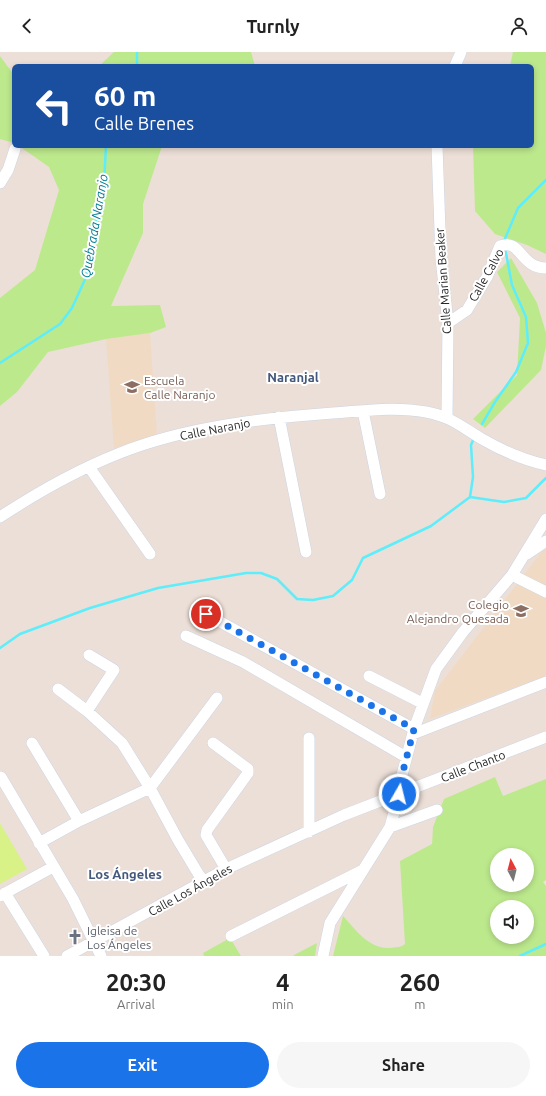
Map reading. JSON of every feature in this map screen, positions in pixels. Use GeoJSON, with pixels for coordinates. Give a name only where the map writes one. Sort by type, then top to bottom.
{"type":"FeatureCollection","features":[{"type":"Feature","properties":{"kind":"street"},"geometry":{"type":"LineString","coordinates":[[456,64],[461,52]]}},
{"type":"Feature","properties":{"kind":"street","name":"Calle Marian Beaker"},"geometry":{"type":"LineString","coordinates":[[437,148],[441,250],[448,323],[447,417]]}},
{"type":"Feature","properties":{"kind":"street"},"geometry":{"type":"LineString","coordinates":[[0,183],[8,170],[15,149]]}},
{"type":"Feature","properties":{"kind":"street","name":"Calle Calvo"},"geometry":{"type":"LineString","coordinates":[[448,323],[467,310],[487,277],[500,246],[509,244],[514,246],[528,263],[538,268],[546,268]]}},
{"type":"Feature","properties":{"kind":"street","name":"Calle Naranjo"},"geometry":{"type":"LineString","coordinates":[[0,517],[41,491],[121,453],[181,434],[279,417],[397,409],[424,411],[447,417],[483,440],[512,453],[546,465]]}},
{"type":"Feature","properties":{"kind":"street"},"geometry":{"type":"LineString","coordinates":[[363,411],[380,494]]}},
{"type":"Feature","properties":{"kind":"street"},"geometry":{"type":"LineString","coordinates":[[279,417],[306,552]]}},
{"type":"Feature","properties":{"kind":"street"},"geometry":{"type":"LineString","coordinates":[[89,467],[150,554]]}},
{"type":"Feature","properties":{"kind":"street"},"geometry":{"type":"LineString","coordinates":[[323,956],[330,923],[390,827],[413,731],[422,703],[436,669],[463,632],[512,575],[546,519]]}},
{"type":"Feature","properties":{"kind":"street"},"geometry":{"type":"LineString","coordinates":[[523,557],[546,541]]}},
{"type":"Feature","properties":{"kind":"street"},"geometry":{"type":"LineString","coordinates":[[512,575],[546,592]]}},
{"type":"Feature","properties":{"kind":"street"},"geometry":{"type":"LineString","coordinates":[[206,614],[413,731],[546,682]]}},
{"type":"Feature","properties":{"kind":"street"},"geometry":{"type":"LineString","coordinates":[[186,636],[243,662],[406,757]]}},
{"type":"Feature","properties":{"kind":"street"},"geometry":{"type":"LineString","coordinates":[[87,711],[114,670],[89,655]]}},
{"type":"Feature","properties":{"kind":"street"},"geometry":{"type":"LineString","coordinates":[[369,676],[422,703]]}},
{"type":"Feature","properties":{"kind":"street"},"geometry":{"type":"LineString","coordinates":[[58,689],[87,711],[122,743],[150,788],[178,840],[199,875],[205,882]]}},
{"type":"Feature","properties":{"kind":"street"},"geometry":{"type":"LineString","coordinates":[[39,843],[79,821],[150,788],[217,698]]}},
{"type":"Feature","properties":{"kind":"street","name":"Calle Chanto"},"geometry":{"type":"LineString","coordinates":[[399,794],[546,737]]}},
{"type":"Feature","properties":{"kind":"street"},"geometry":{"type":"LineString","coordinates":[[309,738],[309,832]]}},
{"type":"Feature","properties":{"kind":"street"},"geometry":{"type":"LineString","coordinates":[[32,742],[79,821]]}},
{"type":"Feature","properties":{"kind":"street"},"geometry":{"type":"LineString","coordinates":[[213,743],[248,769],[248,773],[207,830],[206,835],[226,870]]}},
{"type":"Feature","properties":{"kind":"street"},"geometry":{"type":"LineString","coordinates":[[1,777],[73,899],[102,956]]}},
{"type":"Feature","properties":{"kind":"street","name":"Calle Los Ángeles"},"geometry":{"type":"LineString","coordinates":[[67,956],[226,870],[344,815],[399,794]]}},
{"type":"Feature","properties":{"kind":"street"},"geometry":{"type":"LineString","coordinates":[[390,827],[437,810]]}},
{"type":"Feature","properties":{"kind":"street"},"geometry":{"type":"LineString","coordinates":[[44,956],[3,894],[53,867]]}},
{"type":"Feature","properties":{"kind":"street"},"geometry":{"type":"LineString","coordinates":[[231,936],[364,869]]}},
{"type":"Feature","properties":{"kind":"shaded area","name":"Escuela Calle Naranjo"},"geometry":{"type":"Polygon","coordinates":[[[150,333],[157,436],[114,448],[106,339],[150,333]]]}},
{"type":"Feature","properties":{"kind":"shaded area","name":"Colegio Alejandro Quesada"},"geometry":{"type":"Polygon","coordinates":[[[546,546],[546,676],[430,719],[435,691],[546,546]]]}},
{"type":"Feature","properties":{"kind":"green space"},"geometry":{"type":"Polygon","coordinates":[[[114,52],[251,52],[254,64],[101,64],[114,52]]]}},
{"type":"Feature","properties":{"kind":"green space"},"geometry":{"type":"Polygon","coordinates":[[[513,52],[546,52],[546,254],[527,245],[495,234],[475,211],[473,148],[534,148],[534,64],[510,64],[513,52]]]}},
{"type":"Feature","properties":{"kind":"green space"},"geometry":{"type":"Polygon","coordinates":[[[0,56],[12,72],[12,142],[0,139],[0,56]]]}},
{"type":"Feature","properties":{"kind":"green space"},"geometry":{"type":"Polygon","coordinates":[[[22,148],[161,148],[143,204],[143,233],[111,306],[160,305],[166,327],[150,333],[106,339],[48,352],[17,392],[0,406],[0,298],[35,270],[59,190],[49,167],[22,148]]]}},
{"type":"Feature","properties":{"kind":"green space"},"geometry":{"type":"Polygon","coordinates":[[[511,258],[537,303],[546,333],[546,346],[541,370],[485,428],[473,419],[517,375],[520,318],[497,272],[511,258]]]}},
{"type":"Feature","properties":{"kind":"green space"},"geometry":{"type":"Polygon","coordinates":[[[495,777],[503,796],[546,779],[546,880],[543,882],[546,886],[546,956],[333,956],[343,916],[358,933],[369,942],[382,947],[390,948],[400,947],[405,944],[400,861],[432,844],[433,827],[444,799],[495,777]]]}},
{"type":"Feature","properties":{"kind":"green space"},"geometry":{"type":"Polygon","coordinates":[[[0,823],[27,869],[0,884],[0,823]]]}},
{"type":"Feature","properties":{"kind":"green space"},"geometry":{"type":"Polygon","coordinates":[[[230,938],[241,956],[204,956],[203,953],[230,938]]]}},
{"type":"Feature","properties":{"kind":"green space"},"geometry":{"type":"Polygon","coordinates":[[[317,943],[315,956],[293,956],[294,955],[317,943]]]}},
{"type":"Feature","properties":{"kind":"waterway","name":"Quebrada Naranjo"},"geometry":{"type":"LineString","coordinates":[[137,52],[137,64]]}},
{"type":"Feature","properties":{"kind":"waterway","name":"Quebrada Naranjo"},"geometry":{"type":"LineString","coordinates":[[0,363],[60,324],[72,308],[87,275],[98,207],[104,184],[106,148]]}},
{"type":"Feature","properties":{"kind":"waterway"},"geometry":{"type":"LineString","coordinates":[[504,241],[518,208],[546,180]]}},
{"type":"Feature","properties":{"kind":"waterway"},"geometry":{"type":"LineString","coordinates":[[482,424],[516,372],[528,343],[526,317],[512,285],[505,248]]}},
{"type":"Feature","properties":{"kind":"waterway"},"geometry":{"type":"LineString","coordinates":[[0,648],[20,634],[90,608],[158,588],[246,573],[261,573],[277,579],[297,599],[313,600],[333,596],[352,580],[363,558],[431,526],[470,497],[473,477],[471,445],[474,438]]}},
{"type":"Feature","properties":{"kind":"waterway"},"geometry":{"type":"LineString","coordinates":[[470,497],[504,502],[526,498],[546,478]]}},
{"type":"Feature","properties":{"kind":"waterway"},"geometry":{"type":"LineString","coordinates":[[520,956],[546,944]]}},
{"type":"Feature","properties":{"kind":"place","name":"Escuela Calle Naranjo"},"geometry":{"type":"Point","coordinates":[132,387]}},
{"type":"Feature","properties":{"kind":"place","name":"Colegio Alejandro Quesada"},"geometry":{"type":"Point","coordinates":[521,611]}},
{"type":"Feature","properties":{"kind":"place","name":"Igleisa de Los Ángeles"},"geometry":{"type":"Point","coordinates":[75,937]}},
{"type":"Feature","properties":{"kind":"district","name":"Naranjal"},"geometry":{"type":"Point","coordinates":[293,377]}},
{"type":"Feature","properties":{"kind":"district","name":"Los Ángeles"},"geometry":{"type":"Point","coordinates":[125,874]}},
{"type":"Feature","properties":{"kind":"route"},"geometry":{"type":"LineString","coordinates":[[206,614],[414,729],[411,744],[406,757],[399,794]]}}]}
